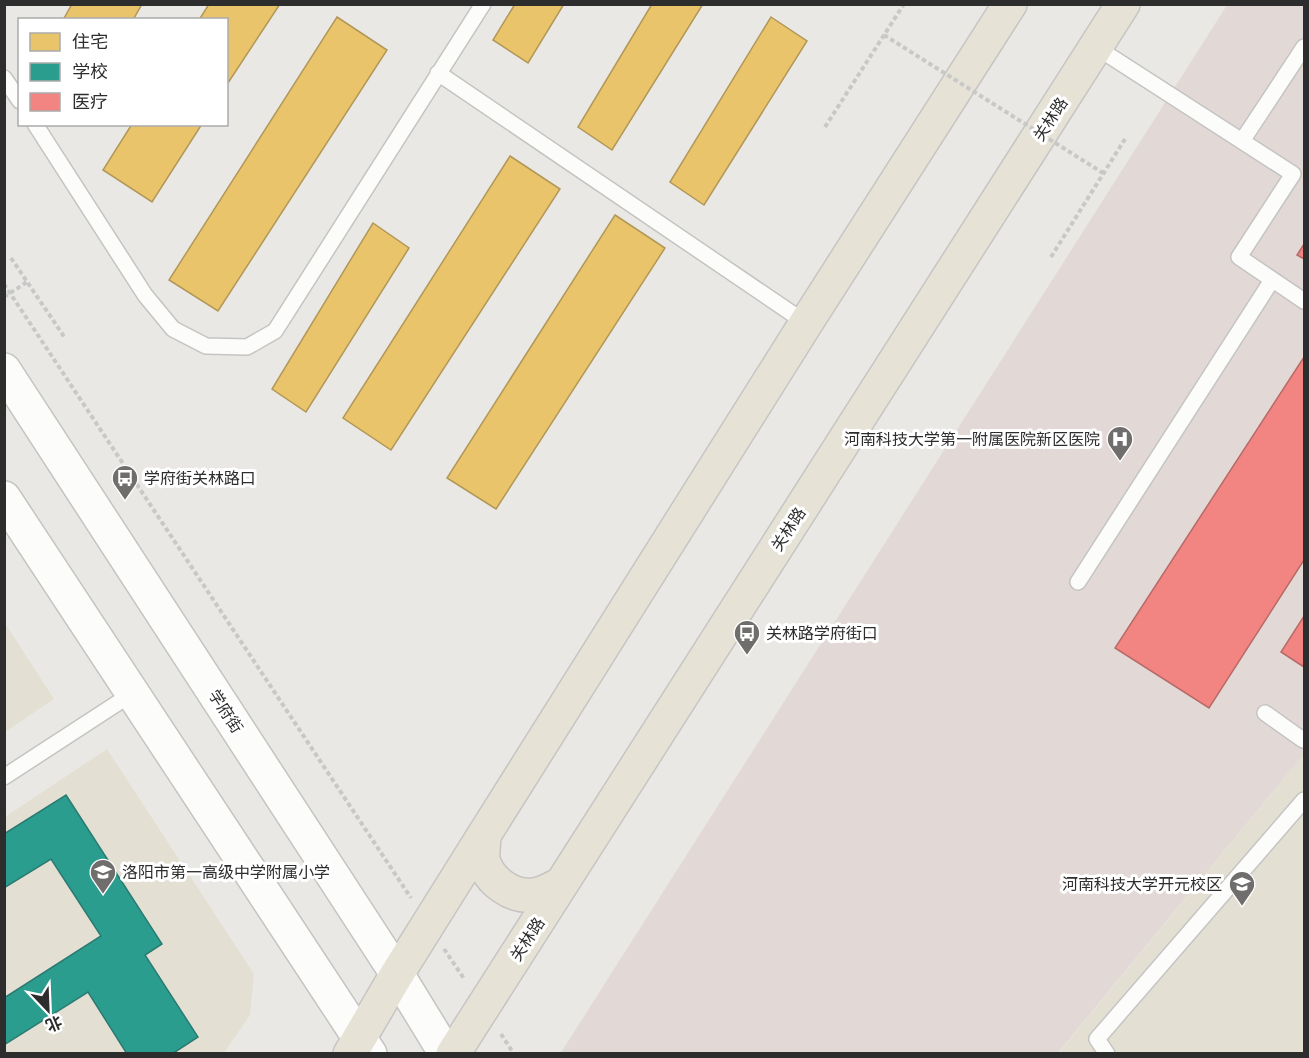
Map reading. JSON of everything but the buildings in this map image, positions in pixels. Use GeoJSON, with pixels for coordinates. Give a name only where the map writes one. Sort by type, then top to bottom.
{"type":"FeatureCollection","features":[{"type":"Feature","properties":{"kind":"main road"},"geometry":{"type":"LineString","coordinates":[[360,1048],[397,974],[428,924],[1010,4]]}},
{"type":"Feature","properties":{"kind":"main road","name":"关林路"},"geometry":{"type":"LineString","coordinates":[[453,1053],[1123,4]]}},
{"type":"Feature","properties":{"kind":"main road","name":"学府街"},"geometry":{"type":"LineString","coordinates":[[4,370],[446,1053]]}},
{"type":"Feature","properties":{"kind":"main road"},"geometry":{"type":"LineString","coordinates":[[4,498],[133,693],[360,1048]]}},
{"type":"Feature","properties":{"kind":"main road"},"geometry":{"type":"LineString","coordinates":[[484,835],[483,858],[490,876],[506,889],[522,896],[537,895],[561,884]]}},
{"type":"Feature","properties":{"kind":"lane"},"geometry":{"type":"LineString","coordinates":[[36,126],[145,295],[173,329],[207,346],[247,347],[275,331],[483,4]]}},
{"type":"Feature","properties":{"kind":"lane"},"geometry":{"type":"LineString","coordinates":[[1096,47],[1293,174],[1239,257],[1305,301]]}},
{"type":"Feature","properties":{"kind":"lane"},"geometry":{"type":"LineString","coordinates":[[1242,141],[1305,47]]}},
{"type":"Feature","properties":{"kind":"lane"},"geometry":{"type":"LineString","coordinates":[[438,74],[806,324]]}},
{"type":"Feature","properties":{"kind":"lane"},"geometry":{"type":"LineString","coordinates":[[4,78],[18,98]]}},
{"type":"Feature","properties":{"kind":"lane"},"geometry":{"type":"LineString","coordinates":[[1078,582],[1272,280]]}},
{"type":"Feature","properties":{"kind":"lane"},"geometry":{"type":"LineString","coordinates":[[4,777],[133,693]]}},
{"type":"Feature","properties":{"kind":"lane"},"geometry":{"type":"LineString","coordinates":[[1265,713],[1303,740],[1305,738]]}},
{"type":"Feature","properties":{"kind":"lane"},"geometry":{"type":"LineString","coordinates":[[1107,1053],[1097,1039],[1305,800]]}},
{"type":"Feature","properties":{"kind":"path"},"geometry":{"type":"LineString","coordinates":[[825,127],[904,4]]}},
{"type":"Feature","properties":{"kind":"path"},"geometry":{"type":"LineString","coordinates":[[885,35],[1103,173]]}},
{"type":"Feature","properties":{"kind":"path"},"geometry":{"type":"LineString","coordinates":[[1051,257],[1125,139]]}},
{"type":"Feature","properties":{"kind":"path"},"geometry":{"type":"LineString","coordinates":[[11,258],[65,338]]}},
{"type":"Feature","properties":{"kind":"path"},"geometry":{"type":"LineString","coordinates":[[4,297],[27,282]]}},
{"type":"Feature","properties":{"kind":"path"},"geometry":{"type":"LineString","coordinates":[[4,284],[513,1053]]}},
{"type":"Feature","properties":{"kind":"shaded area","name":"河南科技大学第一附属医院新区医院"},"geometry":{"type":"Polygon","coordinates":[[[1227,5],[1304,5],[1304,756],[1058,1053],[560,1054],[1227,5]]]}},
{"type":"Feature","properties":{"kind":"shaded area"},"geometry":{"type":"Polygon","coordinates":[[[5,623],[54,699],[4,732],[5,623]]]}},
{"type":"Feature","properties":{"kind":"shaded area","name":"洛阳市第一高级中学附属小学"},"geometry":{"type":"Polygon","coordinates":[[[107,749],[254,974],[250,1015],[224,1053],[5,1054],[5,817],[107,749]]]}},
{"type":"Feature","properties":{"kind":"shaded area","name":"河南科技大学开元校区"},"geometry":{"type":"Polygon","coordinates":[[[1304,756],[1304,1053],[1058,1054],[1299,760],[1304,756]]]}},
{"type":"Feature","properties":{"kind":"place","name":"河南科技大学第一附属医院新区医院"},"geometry":{"type":"Point","coordinates":[1120,462]}},
{"type":"Feature","properties":{"kind":"place","name":"学府街关林路口"},"geometry":{"type":"Point","coordinates":[125,501]}},
{"type":"Feature","properties":{"kind":"place","name":"关林路学府街口"},"geometry":{"type":"Point","coordinates":[747,656]}},
{"type":"Feature","properties":{"kind":"place","name":"洛阳市第一高级中学附属小学"},"geometry":{"type":"Point","coordinates":[103,895]}},
{"type":"Feature","properties":{"kind":"place","name":"河南科技大学开元校区"},"geometry":{"type":"Point","coordinates":[1242,907]}}]}
